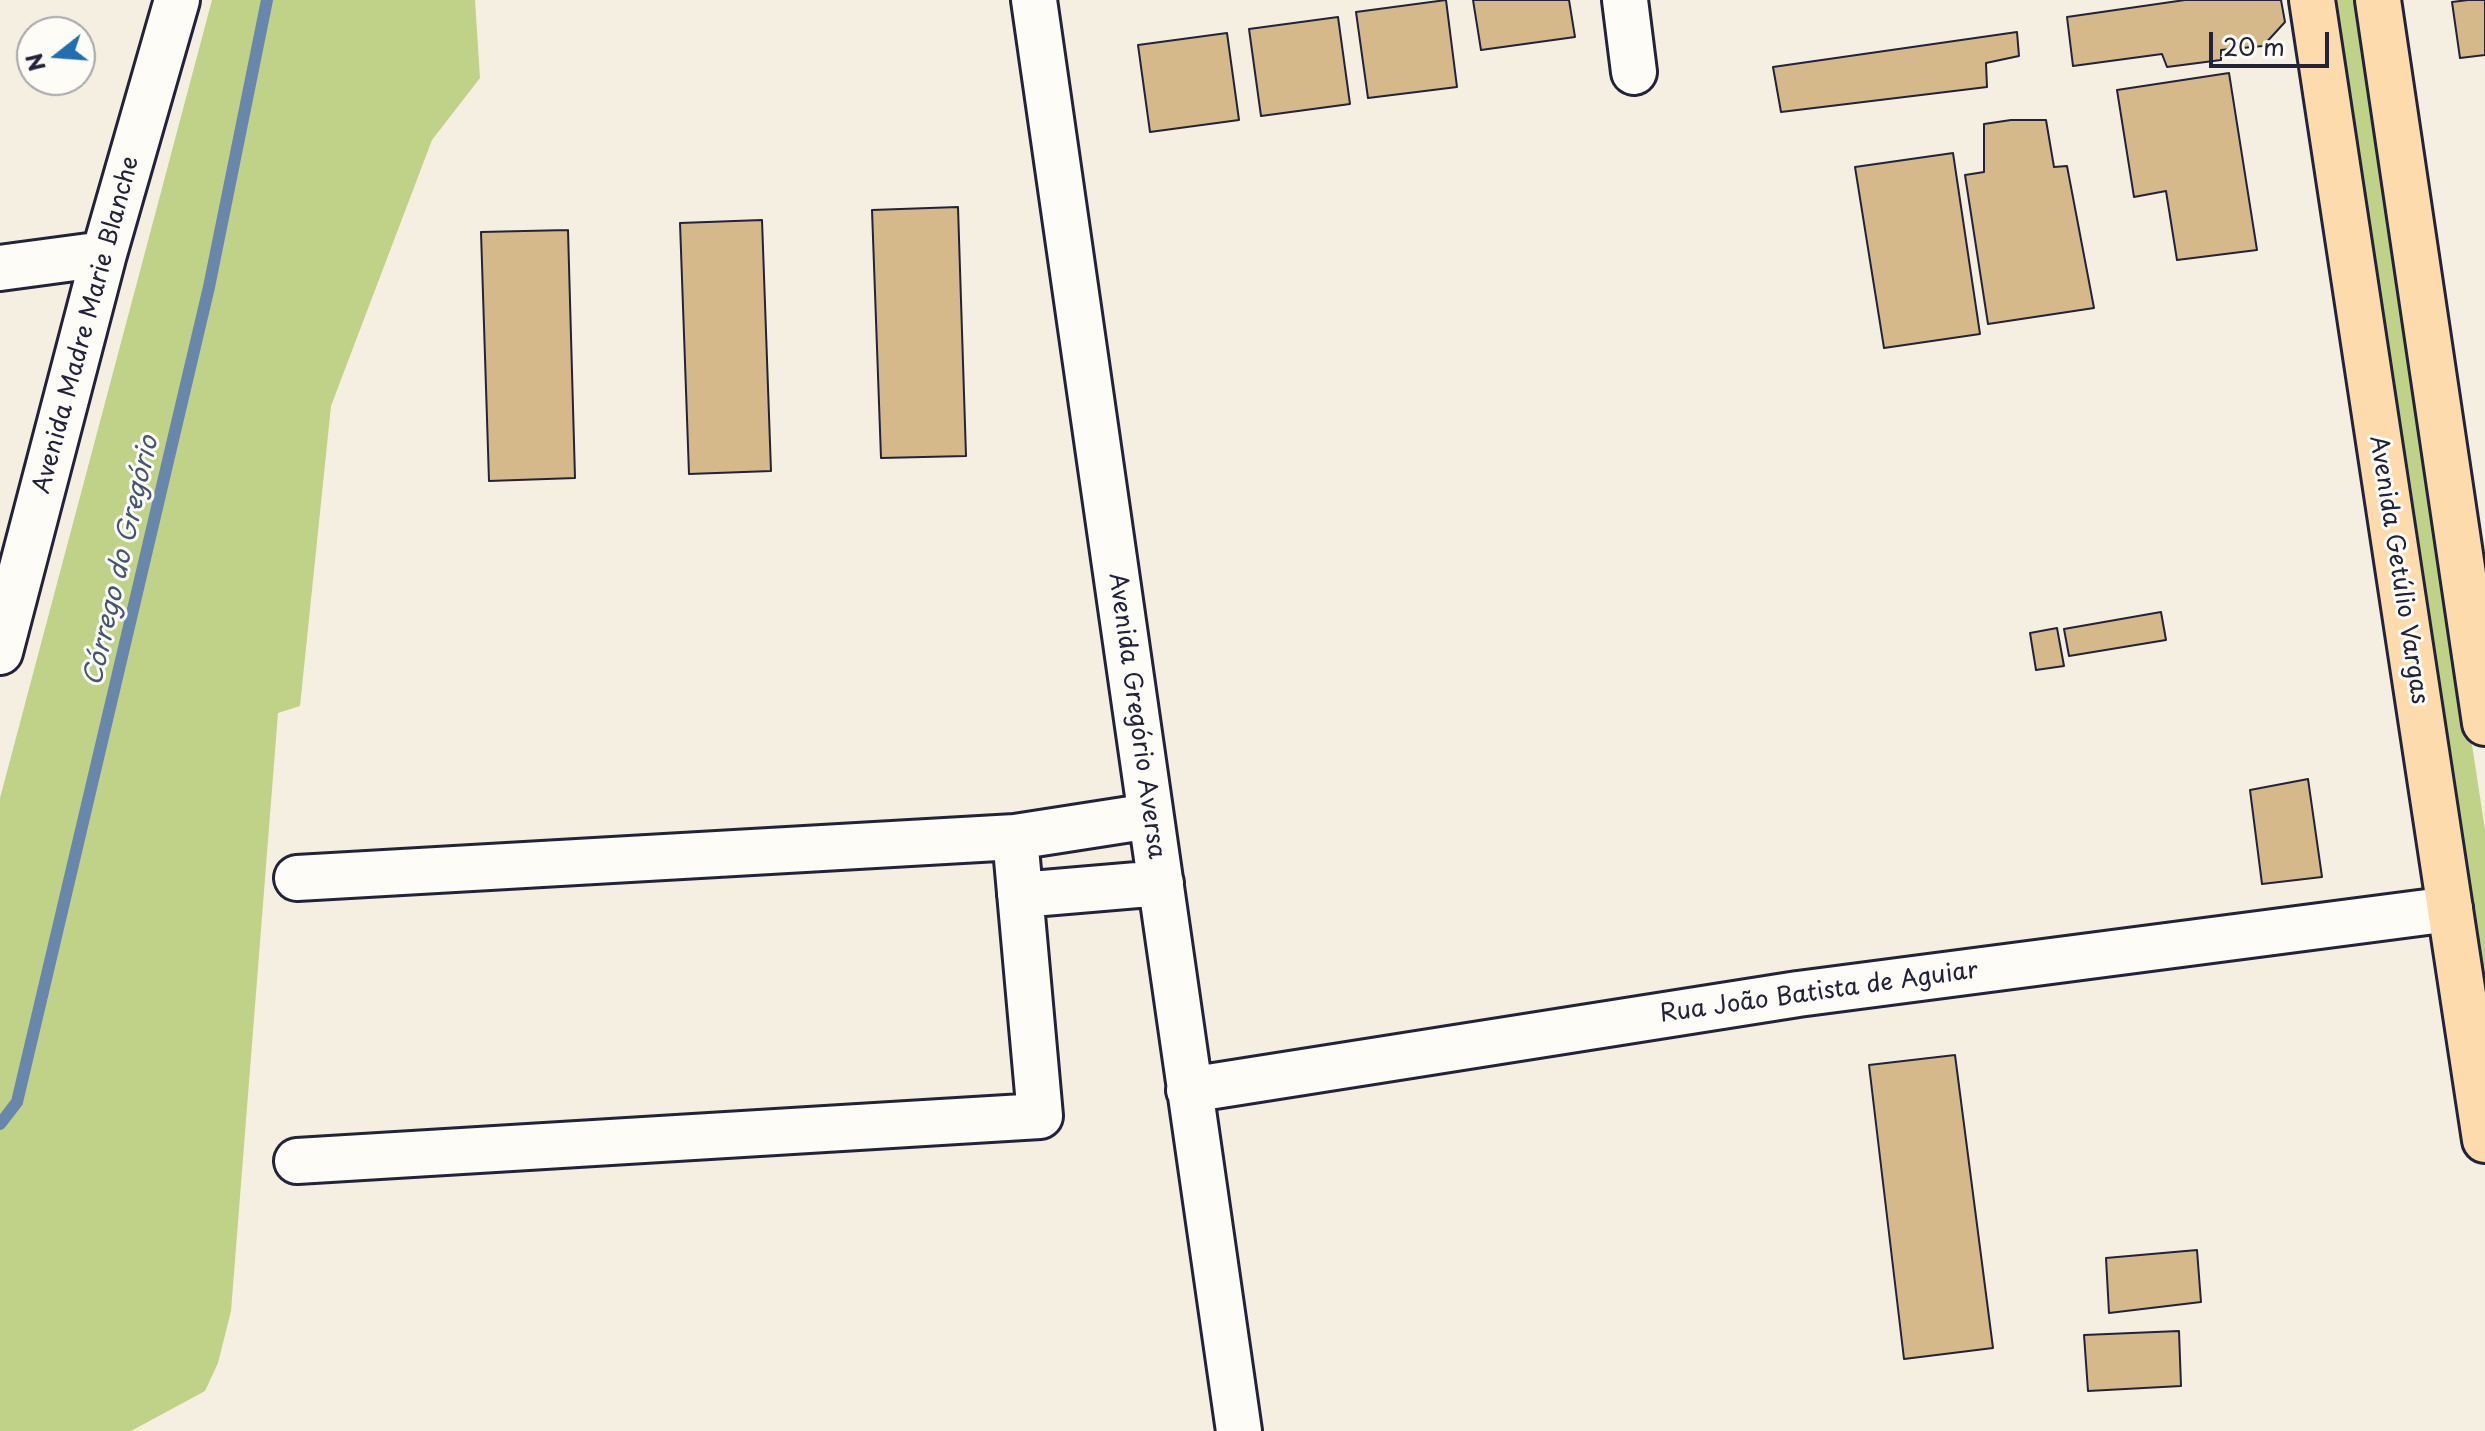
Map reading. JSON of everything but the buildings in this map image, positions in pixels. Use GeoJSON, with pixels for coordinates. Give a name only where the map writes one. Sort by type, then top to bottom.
{"type":"FeatureCollection","features":[{"type":"Feature","properties":{"kind":"main road","name":"Avenida Getúlio Vargas"},"geometry":{"type":"LineString","coordinates":[[2312,0],[2485,1140]]}},
{"type":"Feature","properties":{"kind":"main road"},"geometry":{"type":"LineString","coordinates":[[2378,0],[2485,723]]}},
{"type":"Feature","properties":{"kind":"street","name":"Avenida Madre Marie Blanche"},"geometry":{"type":"LineString","coordinates":[[0,652],[104,254],[177,0]]}},
{"type":"Feature","properties":{"kind":"street","name":"Avenida Gregório Aversa"},"geometry":{"type":"LineString","coordinates":[[1036,0],[1239,1431]]}},
{"type":"Feature","properties":{"kind":"street"},"geometry":{"type":"LineString","coordinates":[[1625,0],[1634,72]]}},
{"type":"Feature","properties":{"kind":"street"},"geometry":{"type":"LineString","coordinates":[[0,268],[104,254]]}},
{"type":"Feature","properties":{"kind":"street"},"geometry":{"type":"LineString","coordinates":[[297,878],[1015,837],[1150,816]]}},
{"type":"Feature","properties":{"kind":"street"},"geometry":{"type":"LineString","coordinates":[[297,1161],[1040,1116],[1015,837]]}},
{"type":"Feature","properties":{"kind":"street"},"geometry":{"type":"LineString","coordinates":[[1020,895],[1161,883]]}},
{"type":"Feature","properties":{"kind":"street","name":"Rua João Batista de Aguiar"},"geometry":{"type":"LineString","coordinates":[[1189,1090],[1798,994],[2450,909]]}},
{"type":"Feature","properties":{"kind":"green space"},"geometry":{"type":"Polygon","coordinates":[[[212,0],[475,0],[480,78],[432,140],[331,406],[300,706],[278,713],[231,1311],[218,1363],[205,1391],[131,1431],[0,1431],[0,798],[212,0]]]}},
{"type":"Feature","properties":{"kind":"green space"},"geometry":{"type":"Polygon","coordinates":[[[2333,0],[2359,0],[2485,830],[2485,1001],[2333,0]]]}},
{"type":"Feature","properties":{"kind":"waterway","name":"Córrego do Gregório"},"geometry":{"type":"LineString","coordinates":[[0,1124],[17,1102],[209,287],[267,0]]}}]}
